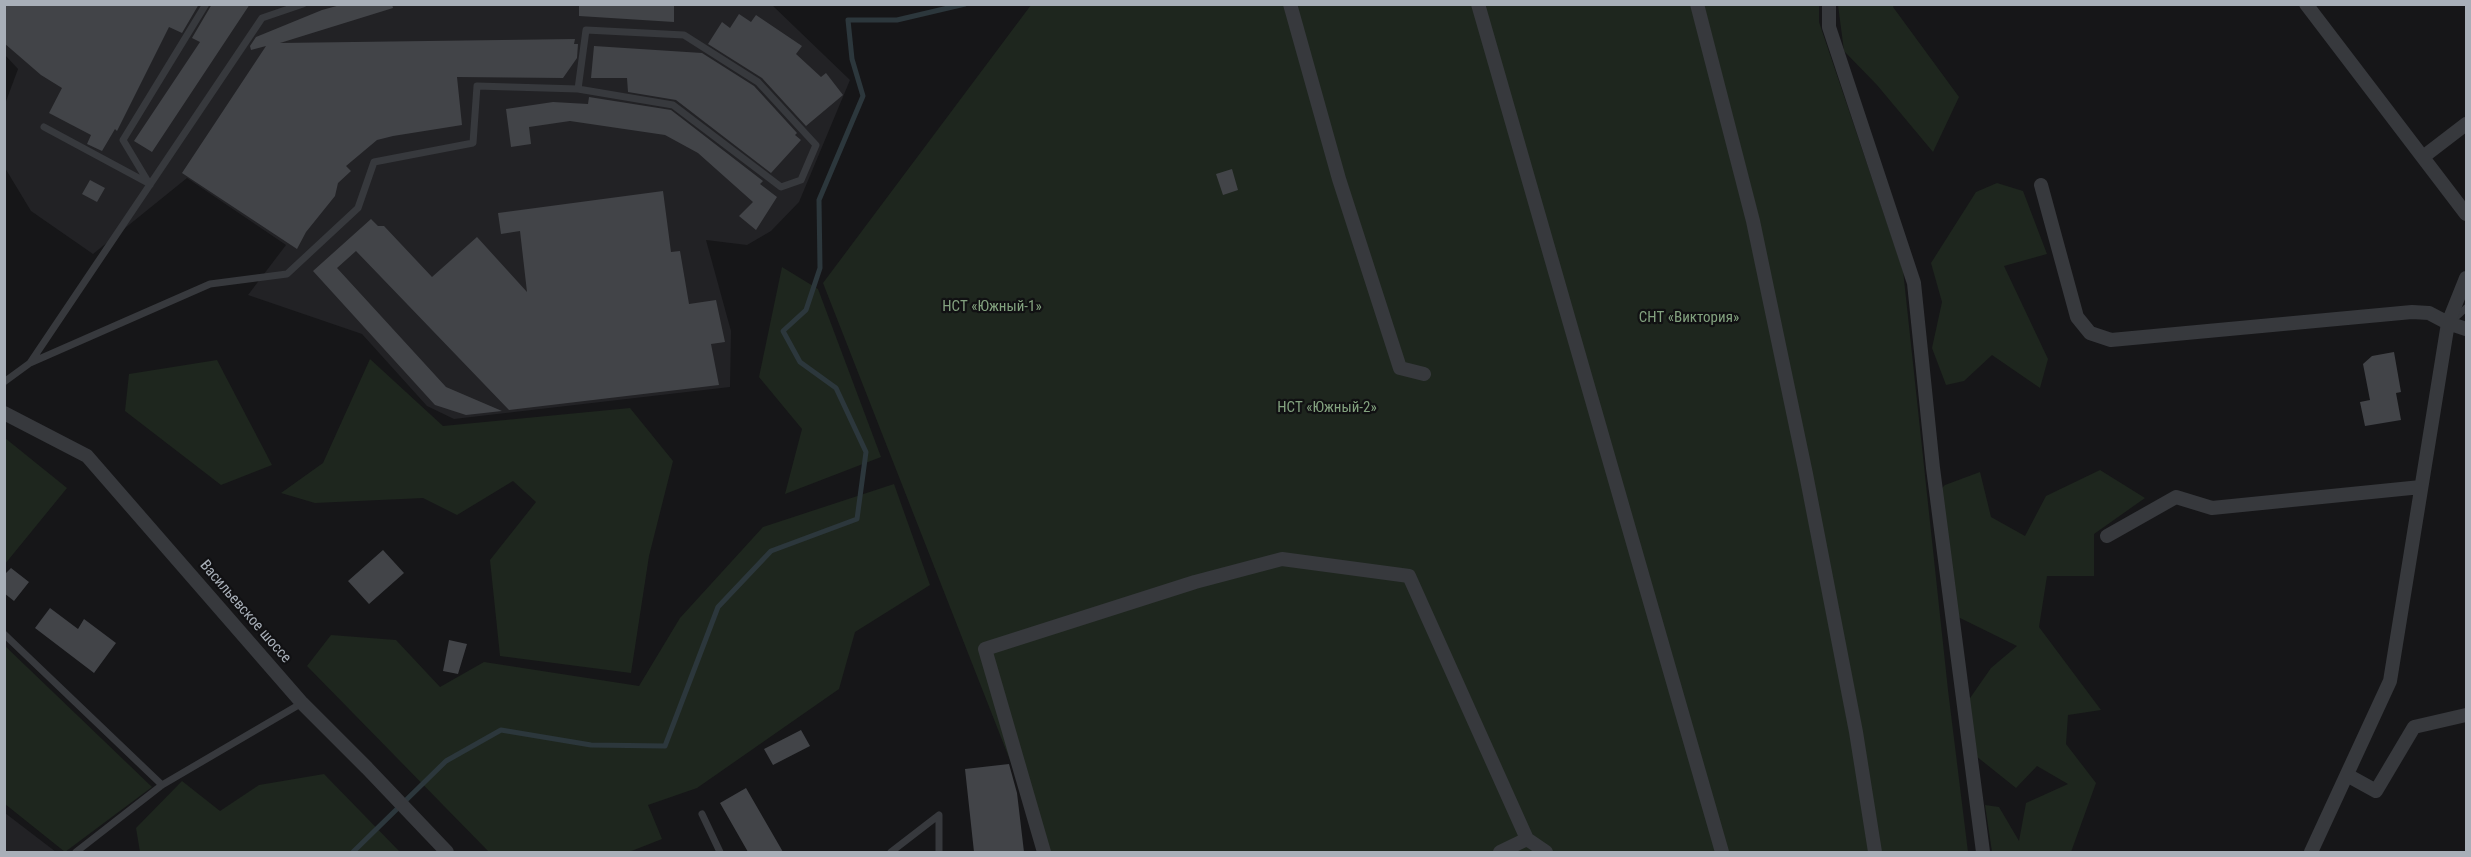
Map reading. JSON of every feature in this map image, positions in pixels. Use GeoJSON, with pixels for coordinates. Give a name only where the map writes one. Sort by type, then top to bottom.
{"type":"FeatureCollection","features":[{"type":"Feature","properties":{"kind":"street"},"geometry":{"type":"LineString","coordinates":[[1290,4],[1339,179],[1400,368],[1424,374]]}},
{"type":"Feature","properties":{"kind":"street"},"geometry":{"type":"LineString","coordinates":[[1478,4],[1722,852]]}},
{"type":"Feature","properties":{"kind":"street"},"geometry":{"type":"LineString","coordinates":[[1697,4],[1753,221],[1806,474],[1856,732],[1875,852]]}},
{"type":"Feature","properties":{"kind":"street"},"geometry":{"type":"LineString","coordinates":[[1829,4],[1829,27],[1914,283],[1932,468],[1983,852]]}},
{"type":"Feature","properties":{"kind":"street"},"geometry":{"type":"LineString","coordinates":[[2307,4],[2466,214]]}},
{"type":"Feature","properties":{"kind":"street"},"geometry":{"type":"LineString","coordinates":[[2423,157],[2466,124]]}},
{"type":"Feature","properties":{"kind":"street"},"geometry":{"type":"LineString","coordinates":[[2041,185],[2077,317],[2090,333],[2111,340],[2412,312],[2429,313],[2466,329]]}},
{"type":"Feature","properties":{"kind":"street"},"geometry":{"type":"LineString","coordinates":[[2311,852],[2390,681],[2448,323],[2466,278]]}},
{"type":"Feature","properties":{"kind":"street","name":"Васильевское шоссе"},"geometry":{"type":"LineString","coordinates":[[4,413],[87,456],[302,703],[368,768],[431,838],[447,852]]}},
{"type":"Feature","properties":{"kind":"street"},"geometry":{"type":"LineString","coordinates":[[2107,536],[2176,497],[2212,508],[2421,487]]}},
{"type":"Feature","properties":{"kind":"street"},"geometry":{"type":"LineString","coordinates":[[1044,852],[985,649],[1195,582],[1282,559],[1409,576],[1527,839],[1546,852]]}},
{"type":"Feature","properties":{"kind":"street"},"geometry":{"type":"LineString","coordinates":[[2347,775],[2376,791],[2414,727],[2466,715]]}},
{"type":"Feature","properties":{"kind":"street"},"geometry":{"type":"LineString","coordinates":[[1500,852],[1527,839]]}},
{"type":"Feature","properties":{"kind":"lane"},"geometry":{"type":"LineString","coordinates":[[150,184],[123,140],[206,4]]}},
{"type":"Feature","properties":{"kind":"lane"},"geometry":{"type":"LineString","coordinates":[[30,363],[262,18],[303,4]]}},
{"type":"Feature","properties":{"kind":"lane"},"geometry":{"type":"LineString","coordinates":[[4,381],[30,363],[210,284],[288,274],[358,208],[374,162],[473,143],[477,86],[578,89],[673,105],[781,187],[801,180],[816,144],[758,82],[684,35],[586,30],[578,89]]}},
{"type":"Feature","properties":{"kind":"lane"},"geometry":{"type":"LineString","coordinates":[[44,127],[150,184]]}},
{"type":"Feature","properties":{"kind":"lane"},"geometry":{"type":"LineString","coordinates":[[2448,323],[2466,308]]}},
{"type":"Feature","properties":{"kind":"lane"},"geometry":{"type":"LineString","coordinates":[[4,634],[162,785]]}},
{"type":"Feature","properties":{"kind":"lane"},"geometry":{"type":"LineString","coordinates":[[76,852],[162,785],[302,703]]}},
{"type":"Feature","properties":{"kind":"lane"},"geometry":{"type":"LineString","coordinates":[[702,814],[720,852]]}},
{"type":"Feature","properties":{"kind":"lane"},"geometry":{"type":"LineString","coordinates":[[891,852],[939,815],[939,852]]}},
{"type":"Feature","properties":{"kind":"shaded area"},"geometry":{"type":"Polygon","coordinates":[[[5,5],[772,5],[850,80],[799,202],[771,231],[747,245],[706,240],[731,331],[730,387],[454,419],[427,406],[362,334],[248,295],[286,245],[187,178],[93,254],[31,211],[5,168],[5,104],[18,69],[5,55],[5,5]]]}},
{"type":"Feature","properties":{"kind":"shaded area"},"geometry":{"type":"Polygon","coordinates":[[[5,813],[56,852],[5,852],[5,813]]]}},
{"type":"Feature","properties":{"kind":"green space"},"geometry":{"type":"Polygon","coordinates":[[[1031,5],[1819,5],[1819,22],[1903,270],[1948,690],[1968,852],[1046,852],[823,283],[1031,5]]]}},
{"type":"Feature","properties":{"kind":"green space"},"geometry":{"type":"Polygon","coordinates":[[[1838,5],[1894,5],[1893,7],[1959,97],[1933,152],[1877,85],[1844,51],[1838,5]]]}},
{"type":"Feature","properties":{"kind":"green space"},"geometry":{"type":"Polygon","coordinates":[[[1997,183],[2023,191],[2047,254],[2004,266],[2048,359],[2040,388],[1992,355],[1964,381],[1946,385],[1932,348],[1942,302],[1931,263],[1976,192],[1997,183]]]}},
{"type":"Feature","properties":{"kind":"green space"},"geometry":{"type":"Polygon","coordinates":[[[782,267],[818,289],[881,457],[785,494],[802,429],[759,377],[782,267]]]}},
{"type":"Feature","properties":{"kind":"green space"},"geometry":{"type":"Polygon","coordinates":[[[370,359],[443,426],[630,408],[673,461],[649,556],[631,673],[500,656],[490,560],[536,502],[513,481],[457,515],[423,498],[315,503],[281,493],[323,463],[370,359]]]}},
{"type":"Feature","properties":{"kind":"green space"},"geometry":{"type":"Polygon","coordinates":[[[217,360],[272,465],[221,485],[125,411],[129,374],[217,360]]]}},
{"type":"Feature","properties":{"kind":"green space"},"geometry":{"type":"Polygon","coordinates":[[[5,438],[67,488],[5,564],[5,438]]]}},
{"type":"Feature","properties":{"kind":"green space"},"geometry":{"type":"Polygon","coordinates":[[[2100,470],[2145,498],[2094,534],[2094,576],[2047,576],[2039,627],[2101,710],[2068,715],[2066,744],[2096,783],[2071,852],[1992,852],[1985,805],[1999,807],[2019,841],[2026,803],[2068,784],[2037,766],[2016,788],[1976,756],[1968,701],[1991,668],[2017,646],[1958,617],[1939,491],[1945,485],[1980,472],[1991,517],[2025,536],[2046,496],[2100,470]]]}},
{"type":"Feature","properties":{"kind":"green space"},"geometry":{"type":"Polygon","coordinates":[[[894,484],[930,585],[855,632],[839,689],[697,788],[648,805],[662,839],[629,852],[489,852],[307,666],[331,635],[396,640],[440,687],[484,662],[639,686],[680,618],[763,527],[894,484]]]}},
{"type":"Feature","properties":{"kind":"green space"},"geometry":{"type":"Polygon","coordinates":[[[4,645],[152,787],[65,852],[5,804],[4,645]]]}},
{"type":"Feature","properties":{"kind":"green space"},"geometry":{"type":"Polygon","coordinates":[[[324,774],[400,852],[140,852],[136,828],[182,781],[220,811],[259,785],[324,774]]]}},
{"type":"Feature","properties":{"kind":"building"},"geometry":{"type":"Polygon","coordinates":[[[4,4],[199,4],[182,33],[169,27],[117,131],[115,129],[102,151],[87,144],[91,135],[49,113],[62,88],[41,75],[4,43],[4,4]]]}},
{"type":"Feature","properties":{"kind":"building"},"geometry":{"type":"Polygon","coordinates":[[[212,4],[250,4],[152,152],[134,141],[200,42],[192,38],[212,4]]]}},
{"type":"Feature","properties":{"kind":"building"},"geometry":{"type":"Polygon","coordinates":[[[344,4],[392,4],[393,8],[280,43],[575,39],[574,44],[578,44],[577,58],[563,78],[457,77],[462,125],[377,140],[346,166],[351,171],[338,183],[335,196],[306,232],[297,249],[182,173],[266,46],[251,50],[250,46],[256,37],[322,10],[344,4]]]}},
{"type":"Feature","properties":{"kind":"building"},"geometry":{"type":"Polygon","coordinates":[[[579,4],[674,6],[674,22],[579,16],[579,4]]]}},
{"type":"Feature","properties":{"kind":"building"},"geometry":{"type":"Polygon","coordinates":[[[739,14],[751,22],[756,15],[802,46],[796,54],[821,77],[826,73],[843,95],[806,126],[762,78],[708,44],[722,22],[730,28],[739,14]]]}},
{"type":"Feature","properties":{"kind":"building"},"geometry":{"type":"Polygon","coordinates":[[[594,46],[702,53],[754,86],[801,140],[771,173],[676,100],[628,92],[627,78],[591,78],[594,46]]]}},
{"type":"Feature","properties":{"kind":"building"},"geometry":{"type":"Polygon","coordinates":[[[589,97],[671,110],[763,181],[760,184],[777,197],[756,230],[739,216],[753,202],[698,153],[665,135],[570,121],[529,127],[531,144],[511,147],[506,109],[553,102],[588,104],[589,97]]]}},
{"type":"Feature","properties":{"kind":"building"},"geometry":{"type":"Polygon","coordinates":[[[1232,169],[1238,190],[1223,195],[1216,174],[1232,169]]]}},
{"type":"Feature","properties":{"kind":"building"},"geometry":{"type":"Polygon","coordinates":[[[90,180],[105,188],[97,202],[82,194],[90,180]]]}},
{"type":"Feature","properties":{"kind":"building"},"geometry":{"type":"Polygon","coordinates":[[[663,191],[671,252],[680,251],[689,304],[716,300],[725,342],[711,344],[719,385],[509,410],[356,251],[337,268],[446,387],[502,411],[466,415],[435,405],[313,271],[371,219],[378,226],[384,226],[432,277],[477,237],[527,292],[520,231],[501,234],[498,213],[663,191]]]}},
{"type":"Feature","properties":{"kind":"building"},"geometry":{"type":"Polygon","coordinates":[[[2394,352],[2401,392],[2396,393],[2401,420],[2365,426],[2360,402],[2370,400],[2363,364],[2372,356],[2394,352]]]}},
{"type":"Feature","properties":{"kind":"building"},"geometry":{"type":"Polygon","coordinates":[[[383,550],[404,573],[369,604],[348,581],[383,550]]]}},
{"type":"Feature","properties":{"kind":"building"},"geometry":{"type":"Polygon","coordinates":[[[11,568],[29,582],[14,601],[4,593],[4,575],[11,568]]]}},
{"type":"Feature","properties":{"kind":"building"},"geometry":{"type":"Polygon","coordinates":[[[50,608],[78,629],[84,619],[116,643],[94,673],[35,628],[50,608]]]}},
{"type":"Feature","properties":{"kind":"building"},"geometry":{"type":"Polygon","coordinates":[[[449,640],[467,644],[458,674],[443,671],[449,640]]]}},
{"type":"Feature","properties":{"kind":"building"},"geometry":{"type":"Polygon","coordinates":[[[801,730],[810,746],[773,765],[764,749],[801,730]]]}},
{"type":"Feature","properties":{"kind":"building"},"geometry":{"type":"Polygon","coordinates":[[[1009,764],[1017,793],[1024,852],[974,852],[965,769],[1009,764]]]}},
{"type":"Feature","properties":{"kind":"building"},"geometry":{"type":"Polygon","coordinates":[[[746,788],[783,852],[748,852],[720,803],[746,788]]]}},
{"type":"Feature","properties":{"kind":"waterway"},"geometry":{"type":"LineString","coordinates":[[353,852],[446,761],[501,730],[591,745],[665,746],[718,607],[771,551],[857,519],[866,452],[836,388],[800,362],[783,331],[806,310],[820,268],[819,200],[863,96],[852,59],[848,20],[897,20],[965,4]]}},
{"type":"Feature","properties":{"kind":"park label","name":"НСТ «Южный-1»"},"geometry":{"type":"Point","coordinates":[992,307]}},
{"type":"Feature","properties":{"kind":"park label","name":"СНТ «Виктория»"},"geometry":{"type":"Point","coordinates":[1689,318]}},
{"type":"Feature","properties":{"kind":"park label","name":"НСТ «Южный-2»"},"geometry":{"type":"Point","coordinates":[1327,408]}}]}
